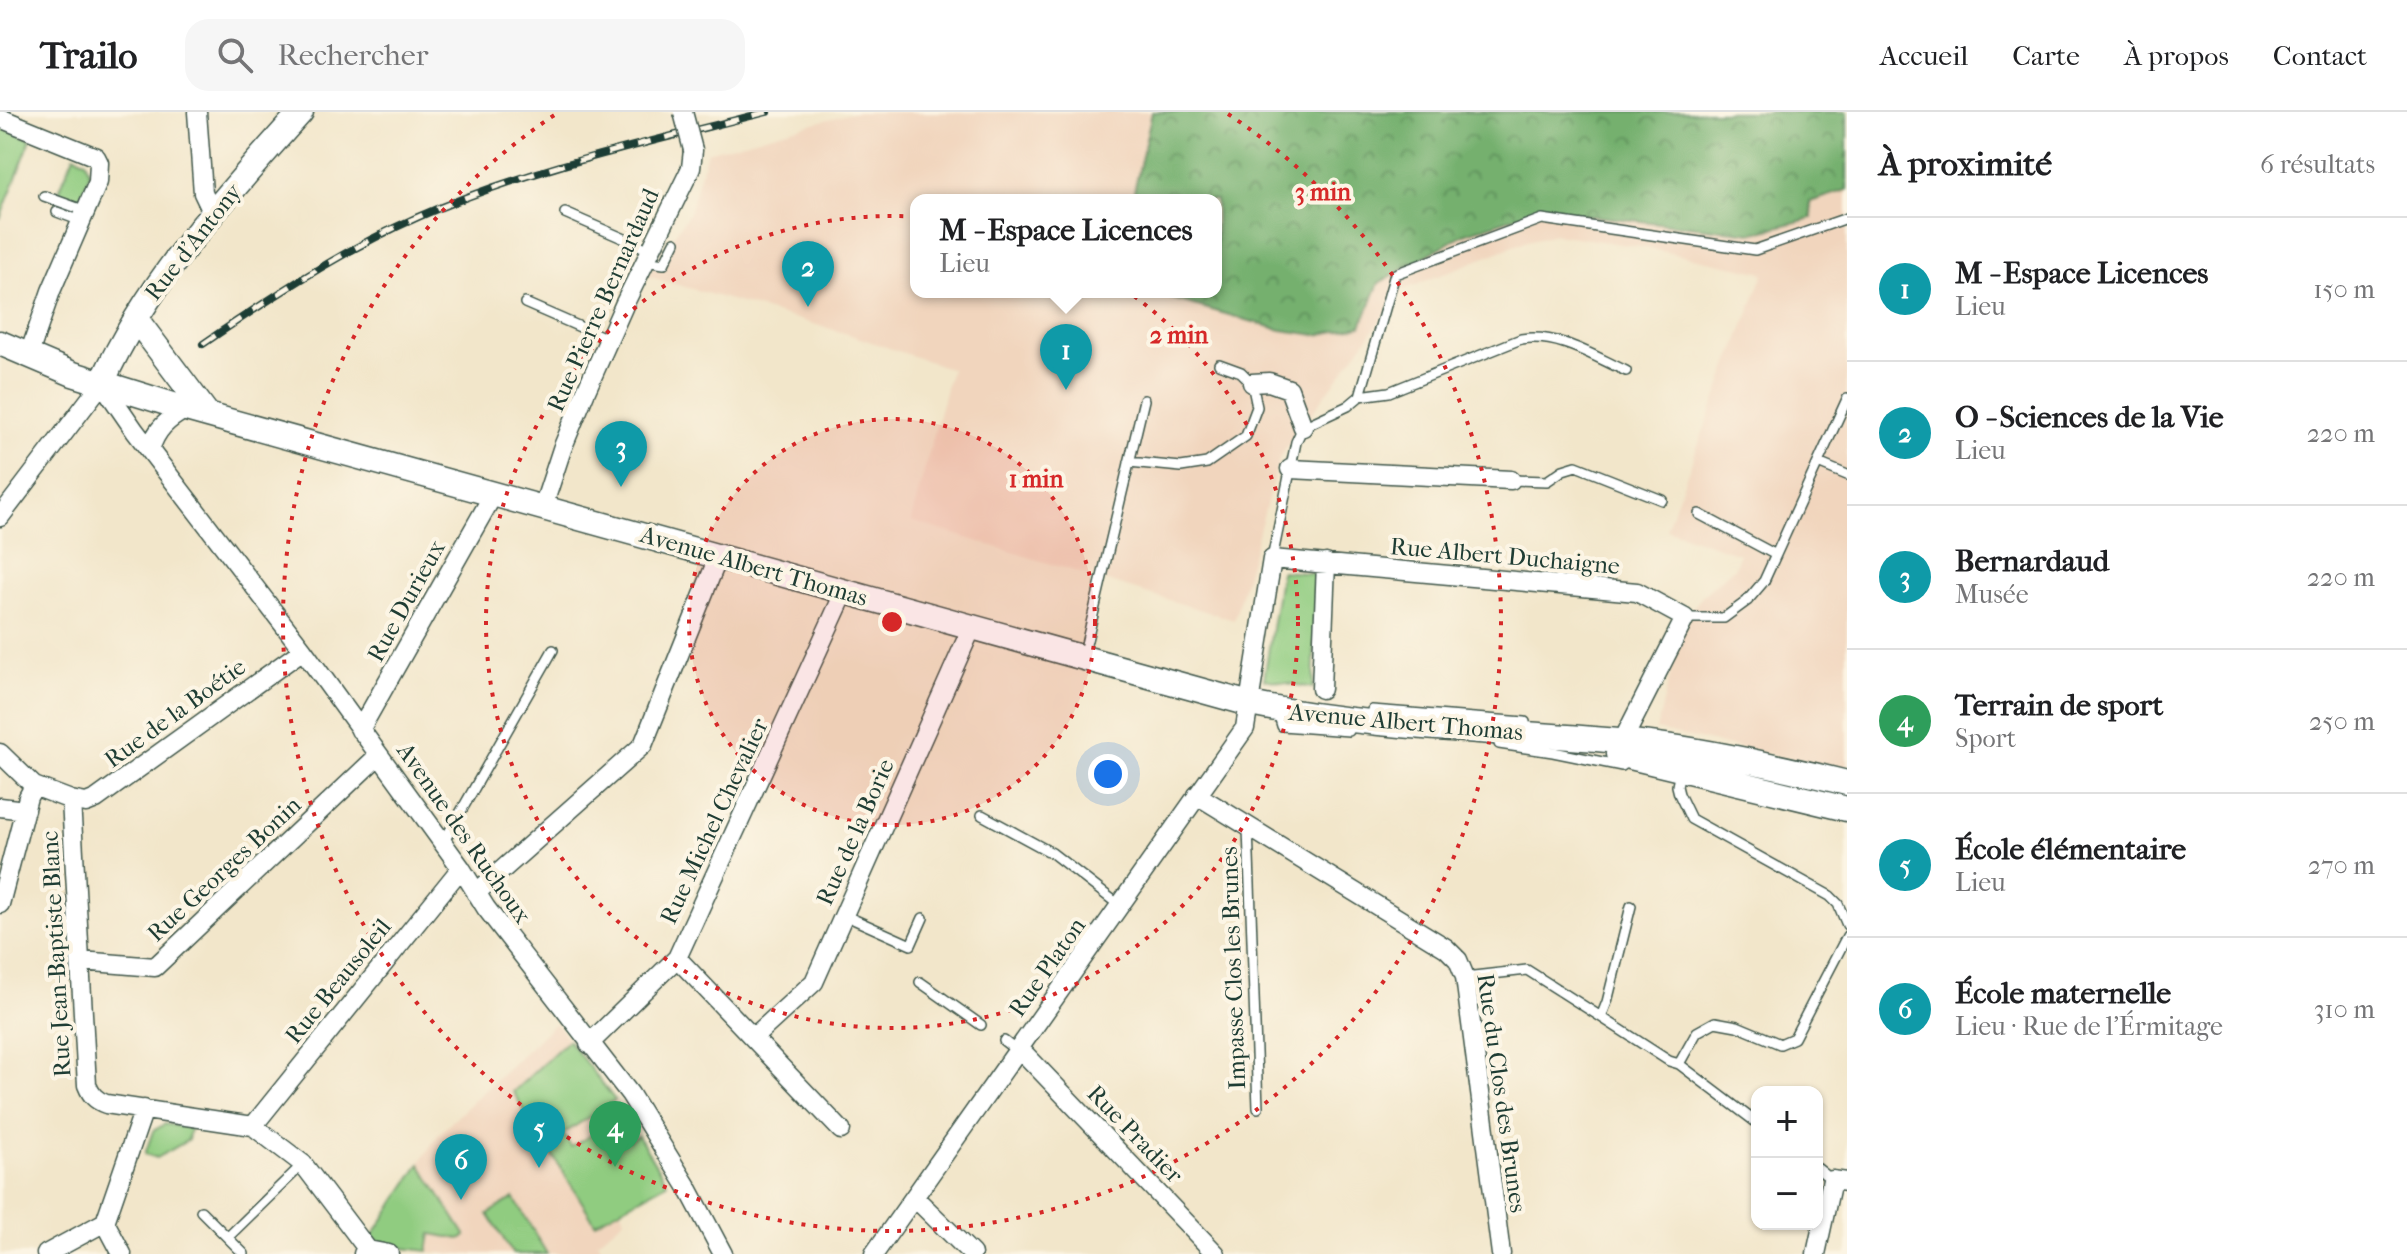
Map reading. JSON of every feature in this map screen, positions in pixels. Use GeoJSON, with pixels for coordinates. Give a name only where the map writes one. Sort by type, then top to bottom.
{"type":"FeatureCollection","features":[{"type":"Feature","properties":{"kind":"street"},"geometry":{"type":"LineString","coordinates":[[197,112],[203,193],[213,214]]}},
{"type":"Feature","properties":{"kind":"street","name":"Rue d'Antony"},"geometry":{"type":"LineString","coordinates":[[102,383],[115,354],[158,284],[213,214],[301,112]]}},
{"type":"Feature","properties":{"kind":"street","name":"Rue Pierre Bernardaud"},"geometry":{"type":"LineString","coordinates":[[543,507],[562,449],[691,168],[693,150],[683,112]]}},
{"type":"Feature","properties":{"kind":"street"},"geometry":{"type":"LineString","coordinates":[[0,118],[96,157],[99,163],[98,182],[51,291],[29,354]]}},
{"type":"Feature","properties":{"kind":"street"},"geometry":{"type":"LineString","coordinates":[[136,319],[197,412],[167,421],[154,436],[150,450]]}},
{"type":"Feature","properties":{"kind":"street","name":"Avenue Albert Thomas"},"geometry":{"type":"LineString","coordinates":[[0,343],[73,374],[197,412],[1250,704],[1324,719],[1624,738],[1847,780]]}},
{"type":"Feature","properties":{"kind":"street"},"geometry":{"type":"LineString","coordinates":[[1252,383],[1269,382],[1289,389],[1303,427]]}},
{"type":"Feature","properties":{"kind":"street"},"geometry":{"type":"LineString","coordinates":[[0,517],[102,383]]}},
{"type":"Feature","properties":{"kind":"street","name":"Avenue des Ruchoux"},"geometry":{"type":"LineString","coordinates":[[102,383],[303,650],[476,893],[630,1094],[688,1188],[723,1254]]}},
{"type":"Feature","properties":{"kind":"street"},"geometry":{"type":"LineString","coordinates":[[1290,469],[1511,480]]}},
{"type":"Feature","properties":{"kind":"street","name":"Rue Durieux"},"geometry":{"type":"LineString","coordinates":[[360,730],[493,495]]}},
{"type":"Feature","properties":{"kind":"street"},"geometry":{"type":"LineString","coordinates":[[476,893],[643,745],[719,555]]}},
{"type":"Feature","properties":{"kind":"street","name":"Rue Albert Duchaigne"},"geometry":{"type":"LineString","coordinates":[[1272,559],[1637,592],[1685,618]]}},
{"type":"Feature","properties":{"kind":"street","name":"Rue Platon"},"geometry":{"type":"LineString","coordinates":[[874,1254],[1013,1047],[1245,728],[1272,559]]}},
{"type":"Feature","properties":{"kind":"street"},"geometry":{"type":"LineString","coordinates":[[1320,697],[1326,563]]}},
{"type":"Feature","properties":{"kind":"street","name":"Rue Michel Chevalier"},"geometry":{"type":"LineString","coordinates":[[589,1044],[677,958],[845,591]]}},
{"type":"Feature","properties":{"kind":"street"},"geometry":{"type":"LineString","coordinates":[[1624,738],[1685,618]]}},
{"type":"Feature","properties":{"kind":"street","name":"Rue de la Borie"},"geometry":{"type":"LineString","coordinates":[[754,1037],[814,982],[972,627]]}},
{"type":"Feature","properties":{"kind":"street","name":"Rue de la Boétie"},"geometry":{"type":"LineString","coordinates":[[71,800],[86,803],[96,799],[303,650]]}},
{"type":"Feature","properties":{"kind":"street","name":"Avenue Albert Thomas"},"geometry":{"type":"LineString","coordinates":[[1555,736],[1679,774],[1705,775],[1847,807]]}},
{"type":"Feature","properties":{"kind":"street","name":"Rue Jean-Baptiste Blanc"},"geometry":{"type":"LineString","coordinates":[[0,753],[34,786],[71,800],[87,1085],[90,1094],[106,1104],[253,1126],[303,1164],[366,1252]]}},
{"type":"Feature","properties":{"kind":"street","name":"Rue Georges Bonin"},"geometry":{"type":"LineString","coordinates":[[81,961],[155,967],[379,755]]}},
{"type":"Feature","properties":{"kind":"street"},"geometry":{"type":"LineString","coordinates":[[1705,775],[1718,768],[1736,767],[1847,794]]}},
{"type":"Feature","properties":{"kind":"street"},"geometry":{"type":"LineString","coordinates":[[0,904],[28,797],[34,786]]}},
{"type":"Feature","properties":{"kind":"street","name":"Rue du Clos des Brunes"},"geometry":{"type":"LineString","coordinates":[[1197,795],[1446,948],[1458,960],[1465,977],[1501,1254]]}},
{"type":"Feature","properties":{"kind":"street"},"geometry":{"type":"LineString","coordinates":[[0,807],[25,810]]}},
{"type":"Feature","properties":{"kind":"street","name":"Rue Beausoleil"},"geometry":{"type":"LineString","coordinates":[[253,1126],[461,868]]}},
{"type":"Feature","properties":{"kind":"street"},"geometry":{"type":"LineString","coordinates":[[677,958],[841,1130]]}},
{"type":"Feature","properties":{"kind":"street","name":"Rue Pradier"},"geometry":{"type":"LineString","coordinates":[[1013,1047],[1216,1254]]}},
{"type":"Feature","properties":{"kind":"street"},"geometry":{"type":"LineString","coordinates":[[46,1254],[105,1222],[144,1109]]}},
{"type":"Feature","properties":{"kind":"street"},"geometry":{"type":"LineString","coordinates":[[1816,1254],[1832,1176]]}},
{"type":"Feature","properties":{"kind":"street"},"geometry":{"type":"LineString","coordinates":[[914,1197],[972,1254]]}},
{"type":"Feature","properties":{"kind":"street"},"geometry":{"type":"LineString","coordinates":[[105,1222],[122,1254]]}},
{"type":"Feature","properties":{"kind":"street"},"geometry":{"type":"LineString","coordinates":[[366,1252],[389,1254]]}},
{"type":"Feature","properties":{"kind":"lane"},"geometry":{"type":"LineString","coordinates":[[44,196],[84,216]]}},
{"type":"Feature","properties":{"kind":"lane"},"geometry":{"type":"LineString","coordinates":[[57,212],[84,216]]}},
{"type":"Feature","properties":{"kind":"lane"},"geometry":{"type":"LineString","coordinates":[[565,213],[664,264],[675,242]]}},
{"type":"Feature","properties":{"kind":"lane"},"geometry":{"type":"LineString","coordinates":[[1360,396],[1395,274],[1542,219],[1755,250],[1846,220]]}},
{"type":"Feature","properties":{"kind":"lane"},"geometry":{"type":"LineString","coordinates":[[525,303],[610,340]]}},
{"type":"Feature","properties":{"kind":"lane"},"geometry":{"type":"LineString","coordinates":[[1272,559],[1296,442],[1303,427],[1348,406],[1360,396],[1389,392],[1521,339],[1534,337],[1549,338],[1626,371]]}},
{"type":"Feature","properties":{"kind":"lane"},"geometry":{"type":"LineString","coordinates":[[1129,462],[1181,467],[1207,463],[1246,436],[1257,407],[1252,383],[1241,372],[1219,364]]}},
{"type":"Feature","properties":{"kind":"lane"},"geometry":{"type":"LineString","coordinates":[[1685,618],[1724,618],[1747,601],[1764,581],[1847,399]]}},
{"type":"Feature","properties":{"kind":"lane"},"geometry":{"type":"LineString","coordinates":[[1083,659],[1144,400]]}},
{"type":"Feature","properties":{"kind":"lane"},"geometry":{"type":"LineString","coordinates":[[1818,463],[1847,475]]}},
{"type":"Feature","properties":{"kind":"lane"},"geometry":{"type":"LineString","coordinates":[[1511,480],[1547,481],[1563,470],[1576,466],[1662,500]]}},
{"type":"Feature","properties":{"kind":"lane"},"geometry":{"type":"LineString","coordinates":[[1699,514],[1776,555]]}},
{"type":"Feature","properties":{"kind":"lane"},"geometry":{"type":"LineString","coordinates":[[443,843],[553,650]]}},
{"type":"Feature","properties":{"kind":"lane"},"geometry":{"type":"LineString","coordinates":[[1320,697],[1277,710],[1282,726],[1516,746],[1679,774],[1847,820]]}},
{"type":"Feature","properties":{"kind":"lane"},"geometry":{"type":"LineString","coordinates":[[1361,709],[1510,721],[1624,738]]}},
{"type":"Feature","properties":{"kind":"lane"},"geometry":{"type":"LineString","coordinates":[[1679,774],[1679,794],[1691,819],[1830,896],[1838,904],[1847,925]]}},
{"type":"Feature","properties":{"kind":"lane"},"geometry":{"type":"LineString","coordinates":[[982,815],[1052,853],[1119,905]]}},
{"type":"Feature","properties":{"kind":"lane","name":"Impasse Clos les Brunes"},"geometry":{"type":"LineString","coordinates":[[1248,826],[1258,1108]]}},
{"type":"Feature","properties":{"kind":"lane"},"geometry":{"type":"LineString","coordinates":[[1601,1017],[1631,906]]}},
{"type":"Feature","properties":{"kind":"lane"},"geometry":{"type":"LineString","coordinates":[[844,915],[911,945],[923,918]]}},
{"type":"Feature","properties":{"kind":"lane"},"geometry":{"type":"LineString","coordinates":[[1679,1064],[1697,1032],[1715,1022],[1737,1026],[1780,1044],[1794,1038],[1847,936]]}},
{"type":"Feature","properties":{"kind":"lane"},"geometry":{"type":"LineString","coordinates":[[1465,977],[1527,970],[1615,1029],[1679,1064],[1751,1118]]}},
{"type":"Feature","properties":{"kind":"lane"},"geometry":{"type":"LineString","coordinates":[[920,982],[981,1025]]}},
{"type":"Feature","properties":{"kind":"lane"},"geometry":{"type":"LineString","coordinates":[[228,1237],[303,1164]]}},
{"type":"Feature","properties":{"kind":"lane"},"geometry":{"type":"LineString","coordinates":[[201,1211],[244,1254]]}},
{"type":"Feature","properties":{"kind":"shaded area"},"geometry":{"type":"Polygon","coordinates":[[[855,112],[1847,112],[1847,771],[1656,730],[1685,618],[1704,594],[1735,567],[1739,554],[1666,529],[1764,273],[1642,247],[1555,234],[1523,242],[1403,290],[1280,456],[1234,620],[911,521],[951,369],[848,334],[647,276],[689,213],[707,152],[855,112]]]}},
{"type":"Feature","properties":{"kind":"shaded area"},"geometry":{"type":"Polygon","coordinates":[[[555,1023],[615,1100],[667,1183],[622,1209],[625,1219],[597,1242],[607,1254],[446,1254],[393,1247],[371,1238],[438,1135],[555,1023]]]}},
{"type":"Feature","properties":{"kind":"green space"},"geometry":{"type":"Polygon","coordinates":[[[1152,112],[1847,112],[1847,190],[1810,202],[1812,218],[1753,233],[1536,210],[1464,234],[1379,283],[1361,326],[1317,335],[1281,330],[1170,298],[1222,298],[1222,194],[1133,194],[1152,112]]]}},
{"type":"Feature","properties":{"kind":"green space"},"geometry":{"type":"Polygon","coordinates":[[[0,127],[31,139],[0,219],[0,127]]]}},
{"type":"Feature","properties":{"kind":"green space"},"geometry":{"type":"Polygon","coordinates":[[[74,155],[85,160],[90,173],[78,203],[57,196],[74,155]]]}},
{"type":"Feature","properties":{"kind":"green space"},"geometry":{"type":"Polygon","coordinates":[[[1281,571],[1317,574],[1313,688],[1264,679],[1281,571]]]}},
{"type":"Feature","properties":{"kind":"green space"},"geometry":{"type":"Polygon","coordinates":[[[568,1040],[615,1100],[563,1134],[571,1147],[624,1115],[633,1128],[625,1134],[630,1141],[638,1136],[667,1183],[595,1223],[513,1092],[568,1040]]]}},
{"type":"Feature","properties":{"kind":"green space"},"geometry":{"type":"Polygon","coordinates":[[[165,1124],[190,1128],[188,1140],[157,1158],[145,1154],[153,1131],[165,1124]]]}},
{"type":"Feature","properties":{"kind":"green space"},"geometry":{"type":"Polygon","coordinates":[[[420,1164],[466,1236],[460,1239],[431,1234],[428,1251],[393,1247],[371,1238],[420,1164]]]}},
{"type":"Feature","properties":{"kind":"green space"},"geometry":{"type":"Polygon","coordinates":[[[514,1198],[547,1254],[513,1254],[488,1214],[514,1198]]]}},
{"type":"Feature","properties":{"kind":"railway"},"geometry":{"type":"LineString","coordinates":[[203,344],[334,260],[418,217],[546,170],[767,112]]}},
{"type":"Feature","properties":{"kind":"place","name":"O - Sciences de la Vie"},"geometry":{"type":"Point","coordinates":[808,307]}},
{"type":"Feature","properties":{"kind":"place","name":"M - Espace Licences"},"geometry":{"type":"Point","coordinates":[1066,390]}},
{"type":"Feature","properties":{"kind":"place","name":"Bernardaud"},"geometry":{"type":"Point","coordinates":[621,487]}},
{"type":"Feature","properties":{"kind":"place","name":"Terrain de sport"},"geometry":{"type":"Point","coordinates":[615,1167]}},
{"type":"Feature","properties":{"kind":"place","name":"École élémentaire"},"geometry":{"type":"Point","coordinates":[539,1168]}},
{"type":"Feature","properties":{"kind":"place","name":"École maternelle"},"geometry":{"type":"Point","coordinates":[461,1200]}}]}
